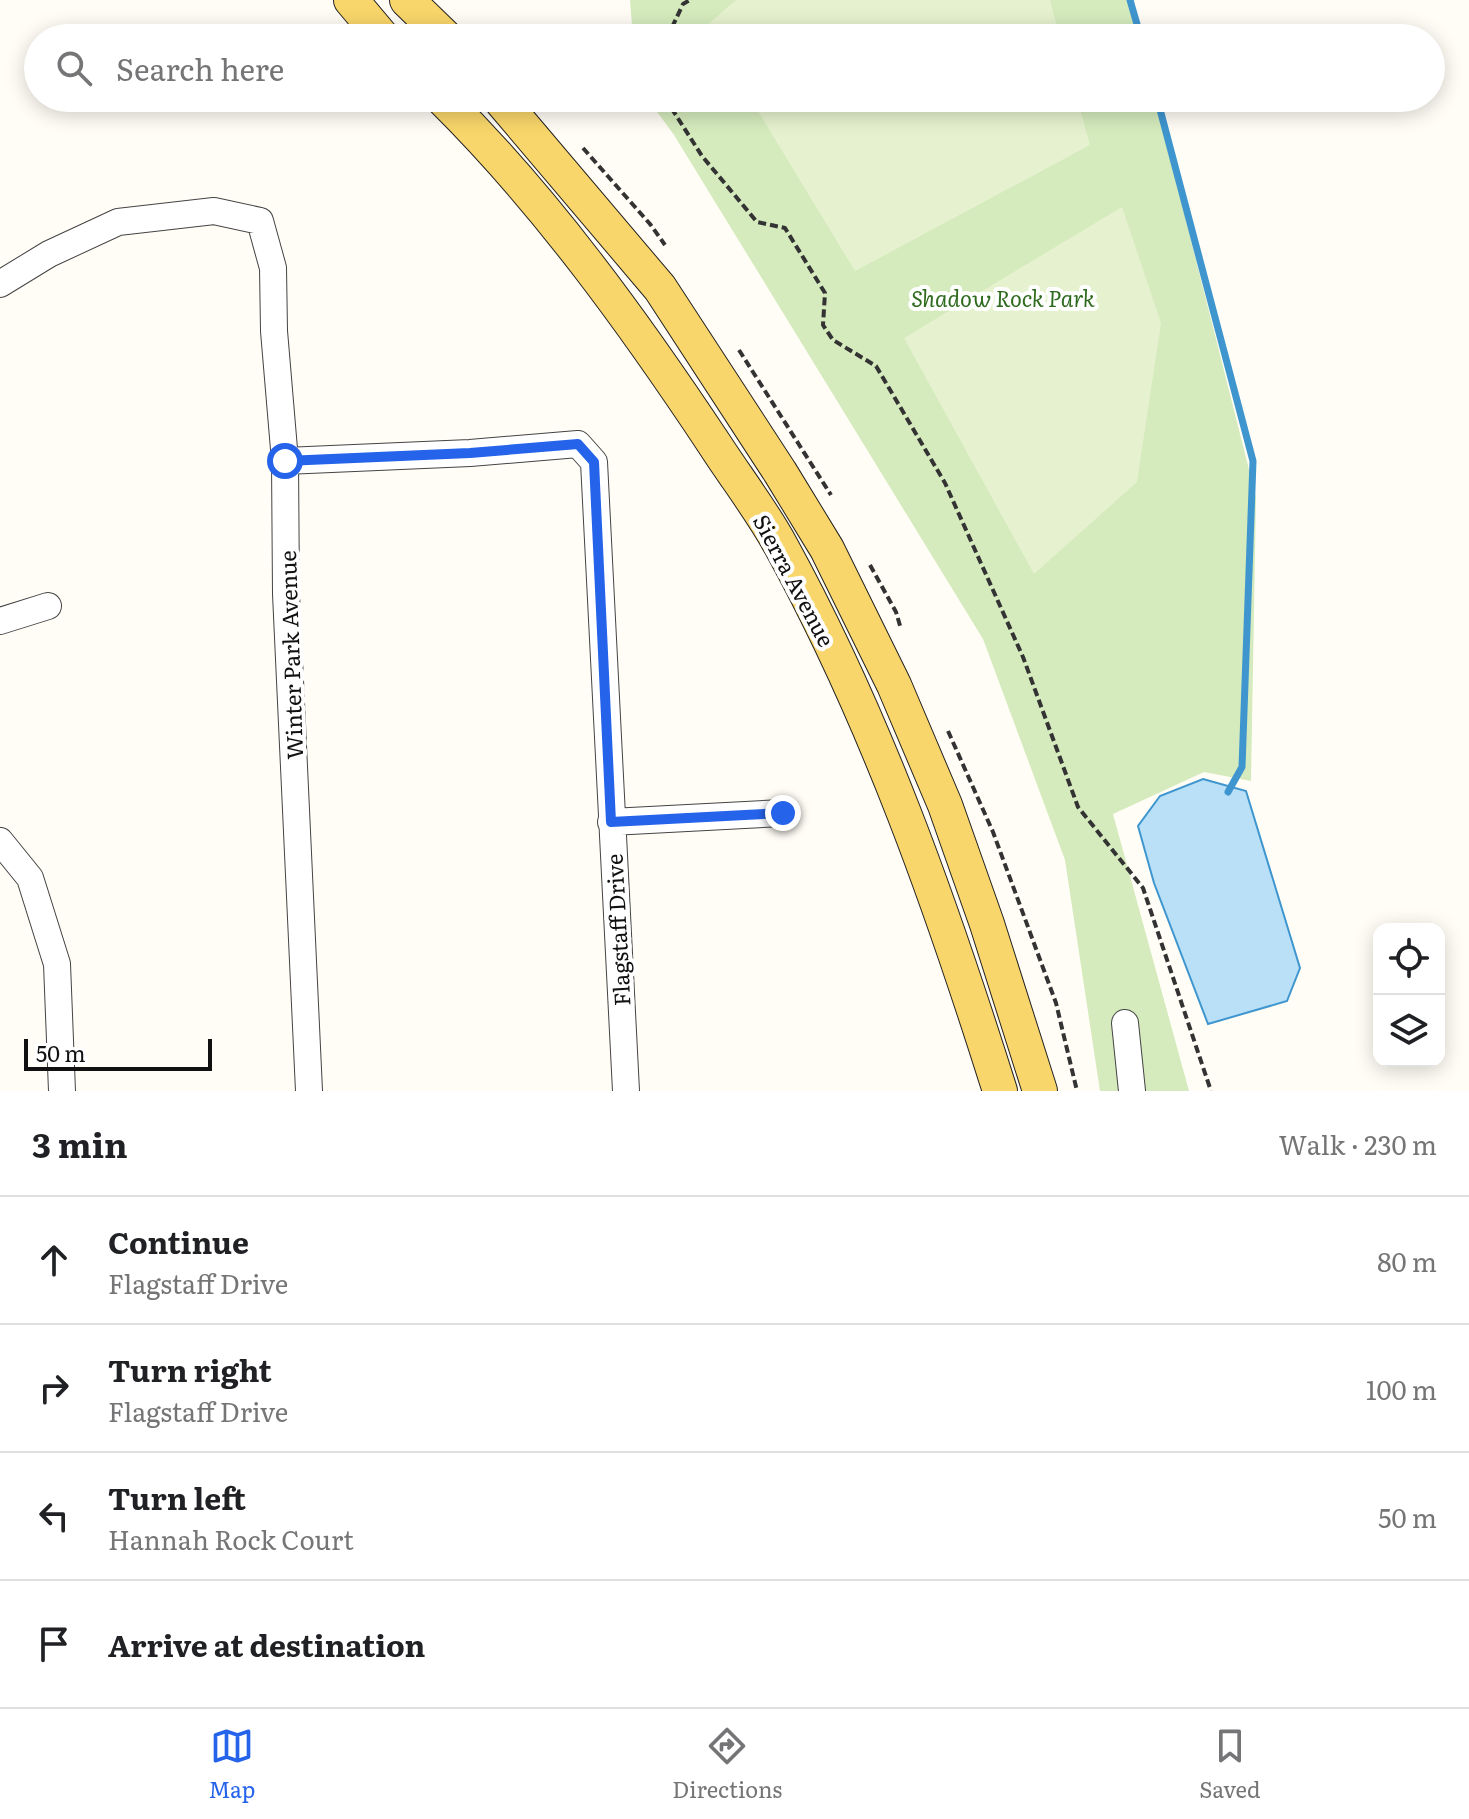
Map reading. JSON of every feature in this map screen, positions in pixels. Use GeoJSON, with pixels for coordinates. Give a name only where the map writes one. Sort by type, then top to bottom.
{"type":"FeatureCollection","features":[{"type":"Feature","properties":{"kind":"main road"},"geometry":{"type":"LineString","coordinates":[[351,0],[371,24]]}},
{"type":"Feature","properties":{"kind":"main road"},"geometry":{"type":"LineString","coordinates":[[407,0],[432,24]]}},
{"type":"Feature","properties":{"kind":"main road","name":"Sierra Avenue"},"geometry":{"type":"LineString","coordinates":[[456,112],[520,183],[608,292],[666,371],[781,544],[838,662],[915,836],[1000,1091]]}},
{"type":"Feature","properties":{"kind":"main road","name":"Sierra Avenue"},"geometry":{"type":"LineString","coordinates":[[511,112],[660,288],[827,549],[894,685],[945,805],[1040,1091]]}},
{"type":"Feature","properties":{"kind":"street","name":"Winter Park Avenue"},"geometry":{"type":"LineString","coordinates":[[0,284],[49,254],[118,222],[214,211],[260,221],[273,268],[274,331],[285,461],[286,594],[309,1091]]}},
{"type":"Feature","properties":{"kind":"street","name":"Flagstaff Drive"},"geometry":{"type":"LineString","coordinates":[[285,461],[470,453],[578,444],[594,462],[626,1091]]}},
{"type":"Feature","properties":{"kind":"street"},"geometry":{"type":"LineString","coordinates":[[0,621],[48,606]]}},
{"type":"Feature","properties":{"kind":"street"},"geometry":{"type":"LineString","coordinates":[[611,822],[783,813]]}},
{"type":"Feature","properties":{"kind":"street"},"geometry":{"type":"LineString","coordinates":[[0,841],[30,878],[57,964],[62,1091]]}},
{"type":"Feature","properties":{"kind":"street"},"geometry":{"type":"LineString","coordinates":[[1125,1023],[1132,1091]]}},
{"type":"Feature","properties":{"kind":"path"},"geometry":{"type":"LineString","coordinates":[[674,24],[683,4],[690,0]]}},
{"type":"Feature","properties":{"kind":"path"},"geometry":{"type":"LineString","coordinates":[[674,112],[702,156],[757,222],[785,228],[825,293],[823,325],[833,340],[876,366],[945,483],[1023,657],[1078,807],[1143,888],[1211,1091]]}},
{"type":"Feature","properties":{"kind":"green space"},"geometry":{"type":"Polygon","coordinates":[[[630,0],[1130,0],[1136,24],[632,24],[630,0]]]}},
{"type":"Feature","properties":{"kind":"green space"},"geometry":{"type":"Polygon","coordinates":[[[736,0],[1050,0],[1056,24],[708,24],[736,0]]]}},
{"type":"Feature","properties":{"kind":"green space","name":"Shadow Rock Park"},"geometry":{"type":"Polygon","coordinates":[[[657,112],[1159,112],[1256,497],[1251,781],[1204,772],[1113,814],[1189,1091],[1100,1091],[1065,860],[983,639],[657,112]]]}},
{"type":"Feature","properties":{"kind":"green space"},"geometry":{"type":"Polygon","coordinates":[[[758,112],[1081,112],[1090,145],[855,271],[758,112]]]}},
{"type":"Feature","properties":{"kind":"green space"},"geometry":{"type":"Polygon","coordinates":[[[1122,207],[1161,323],[1137,482],[1034,574],[904,338],[1122,207]]]}},
{"type":"Feature","properties":{"kind":"water"},"geometry":{"type":"Polygon","coordinates":[[[1203,779],[1246,791],[1300,968],[1287,1001],[1208,1024],[1154,883],[1138,826],[1160,796],[1203,779]]]}},
{"type":"Feature","properties":{"kind":"waterway"},"geometry":{"type":"LineString","coordinates":[[1130,0],[1137,24]]}},
{"type":"Feature","properties":{"kind":"waterway"},"geometry":{"type":"LineString","coordinates":[[1161,112],[1253,461],[1242,767],[1228,792]]}},
{"type":"Feature","properties":{"kind":"route"},"geometry":{"type":"LineString","coordinates":[[285,461],[470,453],[578,444],[594,462],[611,822],[783,813]]}}]}
